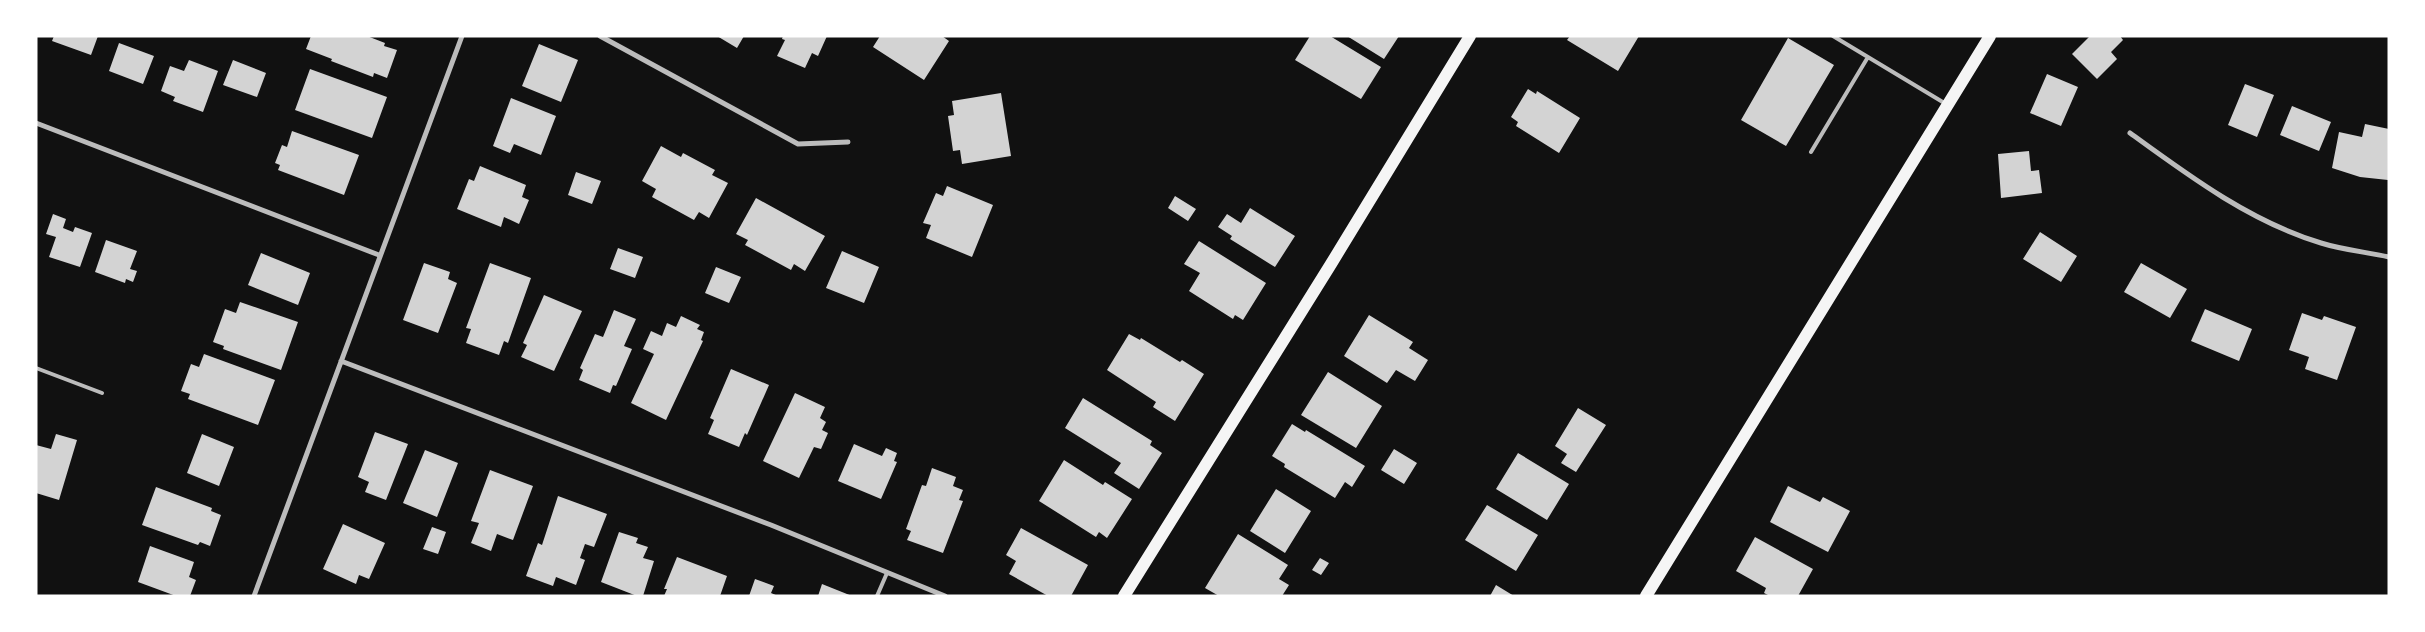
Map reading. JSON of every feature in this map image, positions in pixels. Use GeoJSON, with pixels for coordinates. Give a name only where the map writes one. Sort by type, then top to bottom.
{"type":"FeatureCollection","features":[{"type":"Feature","properties":{"kind":"main road"},"geometry":{"type":"LineString","coordinates":[[1124,596],[1331,264],[1470,36]]}},
{"type":"Feature","properties":{"kind":"main road"},"geometry":{"type":"LineString","coordinates":[[1646,596],[1990,36]]}},
{"type":"Feature","properties":{"kind":"street"},"geometry":{"type":"LineString","coordinates":[[254,596],[462,36]]}},
{"type":"Feature","properties":{"kind":"street"},"geometry":{"type":"LineString","coordinates":[[600,36],[798,144],[848,142]]}},
{"type":"Feature","properties":{"kind":"street"},"geometry":{"type":"LineString","coordinates":[[36,123],[380,254]]}},
{"type":"Feature","properties":{"kind":"street"},"geometry":{"type":"LineString","coordinates":[[2130,133],[2187,174],[2243,208],[2288,231],[2322,244],[2389,257]]}},
{"type":"Feature","properties":{"kind":"street"},"geometry":{"type":"LineString","coordinates":[[341,361],[771,525],[945,596]]}},
{"type":"Feature","properties":{"kind":"lane"},"geometry":{"type":"LineString","coordinates":[[1833,36],[1948,105]]}},
{"type":"Feature","properties":{"kind":"lane"},"geometry":{"type":"LineString","coordinates":[[1812,152],[1868,57]]}},
{"type":"Feature","properties":{"kind":"lane"},"geometry":{"type":"LineString","coordinates":[[36,368],[102,393]]}},
{"type":"Feature","properties":{"kind":"lane"},"geometry":{"type":"LineString","coordinates":[[877,596],[887,573]]}},
{"type":"Feature","properties":{"kind":"building"},"geometry":{"type":"Polygon","coordinates":[[[54,36],[98,36],[91,55],[52,41],[54,36]]]}},
{"type":"Feature","properties":{"kind":"building"},"geometry":{"type":"Polygon","coordinates":[[[311,36],[367,36],[385,43],[384,46],[397,50],[387,78],[374,73],[373,77],[306,49],[311,36]]]}},
{"type":"Feature","properties":{"kind":"building"},"geometry":{"type":"Polygon","coordinates":[[[717,36],[744,36],[737,48],[717,36]]]}},
{"type":"Feature","properties":{"kind":"building"},"geometry":{"type":"Polygon","coordinates":[[[783,36],[827,36],[818,56],[812,53],[805,68],[777,56],[785,40],[782,39],[783,36]]]}},
{"type":"Feature","properties":{"kind":"building"},"geometry":{"type":"Polygon","coordinates":[[[880,36],[942,36],[949,41],[924,80],[873,47],[880,36]]]}},
{"type":"Feature","properties":{"kind":"building"},"geometry":{"type":"Polygon","coordinates":[[[1310,36],[1330,36],[1381,67],[1361,99],[1295,60],[1310,36]]]}},
{"type":"Feature","properties":{"kind":"building"},"geometry":{"type":"Polygon","coordinates":[[[1347,36],[1399,36],[1384,59],[1347,36]]]}},
{"type":"Feature","properties":{"kind":"building"},"geometry":{"type":"Polygon","coordinates":[[[1570,36],[1639,36],[1618,71],[1567,40],[1570,36]]]}},
{"type":"Feature","properties":{"kind":"building"},"geometry":{"type":"Polygon","coordinates":[[[2090,36],[2120,36],[2123,40],[2111,52],[2117,59],[2097,79],[2072,54],[2090,36]]]}},
{"type":"Feature","properties":{"kind":"building"},"geometry":{"type":"Polygon","coordinates":[[[1788,38],[1834,65],[1786,146],[1741,120],[1788,38]]]}},
{"type":"Feature","properties":{"kind":"building"},"geometry":{"type":"Polygon","coordinates":[[[119,43],[154,56],[143,84],[109,71],[119,43]]]}},
{"type":"Feature","properties":{"kind":"building"},"geometry":{"type":"Polygon","coordinates":[[[539,44],[578,60],[561,102],[522,86],[539,44]]]}},
{"type":"Feature","properties":{"kind":"building"},"geometry":{"type":"Polygon","coordinates":[[[189,60],[218,71],[203,112],[173,101],[175,97],[161,91],[170,66],[184,71],[189,60]]]}},
{"type":"Feature","properties":{"kind":"building"},"geometry":{"type":"Polygon","coordinates":[[[233,60],[266,73],[257,97],[223,85],[233,60]]]}},
{"type":"Feature","properties":{"kind":"building"},"geometry":{"type":"Polygon","coordinates":[[[310,69],[387,97],[372,138],[295,110],[310,69]]]}},
{"type":"Feature","properties":{"kind":"building"},"geometry":{"type":"Polygon","coordinates":[[[2047,74],[2078,87],[2061,126],[2030,113],[2047,74]]]}},
{"type":"Feature","properties":{"kind":"building"},"geometry":{"type":"Polygon","coordinates":[[[2245,84],[2274,95],[2257,137],[2228,125],[2245,84]]]}},
{"type":"Feature","properties":{"kind":"building"},"geometry":{"type":"Polygon","coordinates":[[[1528,89],[1536,94],[1537,91],[1580,118],[1559,153],[1516,126],[1518,122],[1511,117],[1528,89]]]}},
{"type":"Feature","properties":{"kind":"building"},"geometry":{"type":"Polygon","coordinates":[[[1001,93],[1011,156],[962,164],[960,150],[953,151],[948,116],[954,115],[952,101],[1001,93]]]}},
{"type":"Feature","properties":{"kind":"building"},"geometry":{"type":"Polygon","coordinates":[[[511,98],[556,116],[541,155],[514,144],[510,153],[493,146],[511,98]]]}},
{"type":"Feature","properties":{"kind":"building"},"geometry":{"type":"Polygon","coordinates":[[[2292,106],[2331,122],[2319,151],[2280,135],[2292,106]]]}},
{"type":"Feature","properties":{"kind":"building"},"geometry":{"type":"Polygon","coordinates":[[[2365,124],[2389,129],[2388,180],[2360,177],[2332,168],[2339,132],[2362,137],[2365,124]]]}},
{"type":"Feature","properties":{"kind":"building"},"geometry":{"type":"Polygon","coordinates":[[[292,131],[359,155],[344,195],[278,170],[280,165],[275,163],[282,145],[287,147],[292,131]]]}},
{"type":"Feature","properties":{"kind":"building"},"geometry":{"type":"Polygon","coordinates":[[[661,146],[681,157],[683,153],[715,170],[712,175],[728,183],[709,218],[699,212],[694,220],[652,197],[656,189],[642,181],[661,146]]]}},
{"type":"Feature","properties":{"kind":"building"},"geometry":{"type":"Polygon","coordinates":[[[2029,151],[2031,171],[2039,170],[2042,193],[2001,198],[1998,154],[2029,151]]]}},
{"type":"Feature","properties":{"kind":"building"},"geometry":{"type":"Polygon","coordinates":[[[480,166],[526,185],[522,197],[529,200],[519,224],[504,217],[501,227],[457,209],[469,179],[474,181],[480,166]]]}},
{"type":"Feature","properties":{"kind":"building"},"geometry":{"type":"Polygon","coordinates":[[[576,172],[601,181],[592,204],[568,195],[576,172]]]}},
{"type":"Feature","properties":{"kind":"building"},"geometry":{"type":"Polygon","coordinates":[[[947,186],[993,205],[972,257],[926,238],[931,225],[923,223],[936,193],[943,196],[947,186]]]}},
{"type":"Feature","properties":{"kind":"building"},"geometry":{"type":"Polygon","coordinates":[[[1175,196],[1196,209],[1188,221],[1168,208],[1175,196]]]}},
{"type":"Feature","properties":{"kind":"building"},"geometry":{"type":"Polygon","coordinates":[[[756,198],[825,236],[805,271],[794,264],[791,270],[745,245],[748,240],[736,234],[756,198]]]}},
{"type":"Feature","properties":{"kind":"building"},"geometry":{"type":"Polygon","coordinates":[[[1250,208],[1295,236],[1275,267],[1230,239],[1232,236],[1218,227],[1227,214],[1241,223],[1250,208]]]}},
{"type":"Feature","properties":{"kind":"building"},"geometry":{"type":"Polygon","coordinates":[[[53,214],[66,219],[63,228],[73,232],[75,227],[92,233],[80,267],[49,257],[56,237],[46,234],[53,214]]]}},
{"type":"Feature","properties":{"kind":"building"},"geometry":{"type":"Polygon","coordinates":[[[2040,232],[2077,256],[2061,282],[2023,259],[2040,232]]]}},
{"type":"Feature","properties":{"kind":"building"},"geometry":{"type":"Polygon","coordinates":[[[106,240],[137,251],[130,269],[137,271],[133,282],[126,279],[125,283],[95,272],[106,240]]]}},
{"type":"Feature","properties":{"kind":"building"},"geometry":{"type":"Polygon","coordinates":[[[1199,241],[1266,283],[1243,320],[1235,315],[1233,319],[1189,291],[1200,273],[1184,264],[1199,241]]]}},
{"type":"Feature","properties":{"kind":"building"},"geometry":{"type":"Polygon","coordinates":[[[618,248],[643,257],[635,278],[610,269],[618,248]]]}},
{"type":"Feature","properties":{"kind":"building"},"geometry":{"type":"Polygon","coordinates":[[[842,251],[879,267],[864,303],[826,288],[842,251]]]}},
{"type":"Feature","properties":{"kind":"building"},"geometry":{"type":"Polygon","coordinates":[[[261,253],[310,273],[298,305],[248,285],[261,253]]]}},
{"type":"Feature","properties":{"kind":"building"},"geometry":{"type":"Polygon","coordinates":[[[424,263],[450,272],[448,279],[457,283],[438,333],[403,320],[424,263]]]}},
{"type":"Feature","properties":{"kind":"building"},"geometry":{"type":"Polygon","coordinates":[[[490,263],[531,278],[508,343],[504,341],[499,355],[466,343],[471,329],[466,328],[490,263]]]}},
{"type":"Feature","properties":{"kind":"building"},"geometry":{"type":"Polygon","coordinates":[[[2141,263],[2187,289],[2170,318],[2124,292],[2141,263]]]}},
{"type":"Feature","properties":{"kind":"building"},"geometry":{"type":"Polygon","coordinates":[[[716,267],[741,277],[729,303],[705,293],[716,267]]]}},
{"type":"Feature","properties":{"kind":"building"},"geometry":{"type":"Polygon","coordinates":[[[544,295],[582,311],[554,371],[521,357],[527,345],[523,343],[544,295]]]}},
{"type":"Feature","properties":{"kind":"building"},"geometry":{"type":"Polygon","coordinates":[[[240,302],[298,322],[281,370],[223,349],[224,346],[213,342],[225,309],[236,313],[240,302]]]}},
{"type":"Feature","properties":{"kind":"building"},"geometry":{"type":"Polygon","coordinates":[[[2205,309],[2252,329],[2239,361],[2191,341],[2205,309]]]}},
{"type":"Feature","properties":{"kind":"building"},"geometry":{"type":"Polygon","coordinates":[[[614,310],[636,319],[624,346],[632,349],[616,386],[613,385],[610,393],[579,380],[583,370],[580,368],[595,334],[603,337],[614,310]]]}},
{"type":"Feature","properties":{"kind":"building"},"geometry":{"type":"Polygon","coordinates":[[[2302,313],[2322,320],[2324,316],[2356,327],[2337,380],[2305,369],[2309,357],[2289,350],[2302,313]]]}},
{"type":"Feature","properties":{"kind":"building"},"geometry":{"type":"Polygon","coordinates":[[[1369,315],[1413,342],[1409,348],[1428,360],[1415,381],[1396,370],[1387,383],[1344,356],[1369,315]]]}},
{"type":"Feature","properties":{"kind":"building"},"geometry":{"type":"Polygon","coordinates":[[[681,316],[700,325],[697,329],[704,332],[701,340],[703,341],[666,420],[631,403],[654,354],[643,349],[651,331],[662,336],[667,323],[676,327],[681,316]]]}},
{"type":"Feature","properties":{"kind":"building"},"geometry":{"type":"Polygon","coordinates":[[[1129,334],[1140,340],[1141,338],[1204,374],[1175,421],[1153,407],[1156,402],[1107,370],[1129,334]]]}},
{"type":"Feature","properties":{"kind":"building"},"geometry":{"type":"Polygon","coordinates":[[[204,354],[275,380],[258,425],[188,399],[190,394],[181,391],[191,364],[199,367],[204,354]]]}},
{"type":"Feature","properties":{"kind":"building"},"geometry":{"type":"Polygon","coordinates":[[[731,369],[769,385],[747,435],[745,433],[739,447],[708,434],[714,420],[710,418],[731,369]]]}},
{"type":"Feature","properties":{"kind":"building"},"geometry":{"type":"Polygon","coordinates":[[[1328,372],[1382,406],[1356,448],[1301,415],[1328,372]]]}},
{"type":"Feature","properties":{"kind":"building"},"geometry":{"type":"Polygon","coordinates":[[[795,393],[825,407],[820,418],[826,422],[822,430],[828,433],[821,449],[814,447],[799,478],[763,461],[795,393]]]}},
{"type":"Feature","properties":{"kind":"building"},"geometry":{"type":"Polygon","coordinates":[[[1083,398],[1152,441],[1150,445],[1162,453],[1139,489],[1114,473],[1121,463],[1065,428],[1083,398]]]}},
{"type":"Feature","properties":{"kind":"building"},"geometry":{"type":"Polygon","coordinates":[[[1578,408],[1606,425],[1576,472],[1561,463],[1567,454],[1555,446],[1578,408]]]}},
{"type":"Feature","properties":{"kind":"building"},"geometry":{"type":"Polygon","coordinates":[[[1292,424],[1305,432],[1306,430],[1365,466],[1352,487],[1345,482],[1335,498],[1284,467],[1285,464],[1272,456],[1292,424]]]}},
{"type":"Feature","properties":{"kind":"building"},"geometry":{"type":"Polygon","coordinates":[[[375,432],[408,444],[386,500],[365,492],[369,482],[358,477],[375,432]]]}},
{"type":"Feature","properties":{"kind":"building"},"geometry":{"type":"Polygon","coordinates":[[[56,434],[77,440],[59,500],[36,493],[36,445],[51,449],[56,434]]]}},
{"type":"Feature","properties":{"kind":"building"},"geometry":{"type":"Polygon","coordinates":[[[202,434],[234,447],[219,486],[187,473],[202,434]]]}},
{"type":"Feature","properties":{"kind":"building"},"geometry":{"type":"Polygon","coordinates":[[[854,444],[882,456],[886,448],[897,453],[894,461],[897,462],[881,499],[838,481],[854,444]]]}},
{"type":"Feature","properties":{"kind":"building"},"geometry":{"type":"Polygon","coordinates":[[[1394,449],[1417,463],[1404,484],[1381,470],[1394,449]]]}},
{"type":"Feature","properties":{"kind":"building"},"geometry":{"type":"Polygon","coordinates":[[[425,450],[458,463],[437,517],[403,503],[425,450]]]}},
{"type":"Feature","properties":{"kind":"building"},"geometry":{"type":"Polygon","coordinates":[[[1518,453],[1569,484],[1547,520],[1496,489],[1518,453]]]}},
{"type":"Feature","properties":{"kind":"building"},"geometry":{"type":"Polygon","coordinates":[[[1064,460],[1103,485],[1105,482],[1132,499],[1107,538],[1099,532],[1096,537],[1039,501],[1064,460]]]}},
{"type":"Feature","properties":{"kind":"building"},"geometry":{"type":"Polygon","coordinates":[[[932,468],[956,477],[953,486],[963,490],[959,500],[963,501],[943,553],[907,540],[911,531],[906,529],[922,485],[926,486],[932,468]]]}},
{"type":"Feature","properties":{"kind":"building"},"geometry":{"type":"Polygon","coordinates":[[[490,470],[533,486],[513,540],[497,534],[491,551],[471,543],[479,523],[471,521],[490,470]]]}},
{"type":"Feature","properties":{"kind":"building"},"geometry":{"type":"Polygon","coordinates":[[[1788,486],[1820,502],[1823,497],[1850,511],[1828,552],[1770,522],[1788,486]]]}},
{"type":"Feature","properties":{"kind":"building"},"geometry":{"type":"Polygon","coordinates":[[[156,487],[212,508],[211,511],[221,515],[210,546],[200,542],[198,545],[142,525],[156,487]]]}},
{"type":"Feature","properties":{"kind":"building"},"geometry":{"type":"Polygon","coordinates":[[[1276,489],[1311,511],[1285,553],[1250,531],[1276,489]]]}},
{"type":"Feature","properties":{"kind":"building"},"geometry":{"type":"Polygon","coordinates":[[[558,496],[607,514],[594,547],[585,544],[580,558],[585,560],[576,585],[556,577],[553,586],[526,576],[538,543],[542,545],[558,496]]]}},
{"type":"Feature","properties":{"kind":"building"},"geometry":{"type":"Polygon","coordinates":[[[1487,505],[1538,535],[1516,571],[1465,540],[1487,505]]]}},
{"type":"Feature","properties":{"kind":"building"},"geometry":{"type":"Polygon","coordinates":[[[343,524],[385,543],[369,579],[359,575],[356,584],[323,569],[343,524]]]}},
{"type":"Feature","properties":{"kind":"building"},"geometry":{"type":"Polygon","coordinates":[[[432,527],[446,532],[438,554],[423,549],[432,527]]]}},
{"type":"Feature","properties":{"kind":"building"},"geometry":{"type":"Polygon","coordinates":[[[1021,528],[1088,565],[1071,596],[1048,596],[1009,574],[1016,561],[1006,555],[1021,528]]]}},
{"type":"Feature","properties":{"kind":"building"},"geometry":{"type":"Polygon","coordinates":[[[619,532],[638,538],[636,543],[648,547],[643,558],[654,561],[643,596],[637,596],[601,582],[619,532]]]}},
{"type":"Feature","properties":{"kind":"building"},"geometry":{"type":"Polygon","coordinates":[[[1238,534],[1288,565],[1279,579],[1289,585],[1282,596],[1219,596],[1205,588],[1238,534]]]}},
{"type":"Feature","properties":{"kind":"building"},"geometry":{"type":"Polygon","coordinates":[[[1755,537],[1813,569],[1798,596],[1770,596],[1764,593],[1766,588],[1736,571],[1755,537]]]}},
{"type":"Feature","properties":{"kind":"building"},"geometry":{"type":"Polygon","coordinates":[[[150,546],[194,562],[189,577],[196,580],[190,596],[176,596],[138,582],[150,546]]]}},
{"type":"Feature","properties":{"kind":"building"},"geometry":{"type":"Polygon","coordinates":[[[677,557],[727,576],[720,596],[664,596],[667,589],[664,589],[677,557]]]}},
{"type":"Feature","properties":{"kind":"building"},"geometry":{"type":"Polygon","coordinates":[[[1320,558],[1329,563],[1321,575],[1312,570],[1320,558]]]}},
{"type":"Feature","properties":{"kind":"building"},"geometry":{"type":"Polygon","coordinates":[[[755,579],[774,586],[771,593],[778,596],[749,596],[755,579]]]}},
{"type":"Feature","properties":{"kind":"building"},"geometry":{"type":"Polygon","coordinates":[[[822,584],[852,596],[818,596],[822,584]]]}},
{"type":"Feature","properties":{"kind":"building"},"geometry":{"type":"Polygon","coordinates":[[[1496,585],[1514,596],[1490,596],[1496,585]]]}}]}
